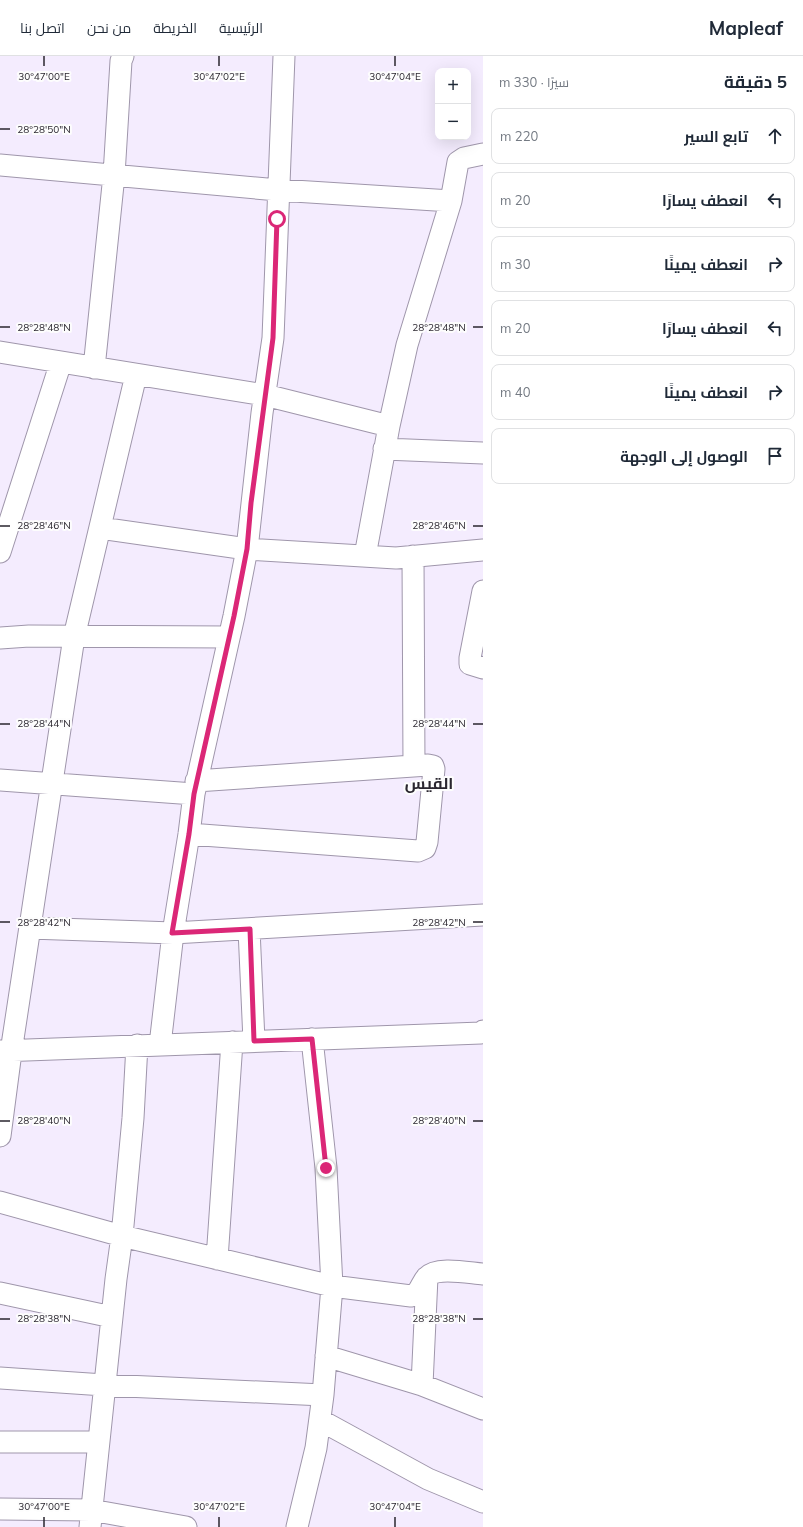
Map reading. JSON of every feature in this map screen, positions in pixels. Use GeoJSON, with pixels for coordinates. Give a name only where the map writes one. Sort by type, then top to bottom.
{"type":"FeatureCollection","features":[{"type":"Feature","properties":{"kind":"street"},"geometry":{"type":"LineString","coordinates":[[94,368],[114,175],[121,61],[123,56]]}},
{"type":"Feature","properties":{"kind":"street"},"geometry":{"type":"LineString","coordinates":[[160,1045],[172,933],[189,834],[195,787],[247,549],[251,503],[273,338],[284,56]]}},
{"type":"Feature","properties":{"kind":"street"},"geometry":{"type":"LineString","coordinates":[[365,556],[388,426],[407,345],[451,201],[458,162],[464,158],[483,154]]}},
{"type":"Feature","properties":{"kind":"street"},"geometry":{"type":"LineString","coordinates":[[0,165],[278,190],[451,201]]}},
{"type":"Feature","properties":{"kind":"street"},"geometry":{"type":"LineString","coordinates":[[0,352],[265,395],[388,426]]}},
{"type":"Feature","properties":{"kind":"street"},"geometry":{"type":"LineString","coordinates":[[0,552],[61,362]]}},
{"type":"Feature","properties":{"kind":"street"},"geometry":{"type":"LineString","coordinates":[[0,1136],[6,1052],[30,928],[74,637],[136,374]]}},
{"type":"Feature","properties":{"kind":"street"},"geometry":{"type":"LineString","coordinates":[[384,450],[483,453]]}},
{"type":"Feature","properties":{"kind":"street"},"geometry":{"type":"LineString","coordinates":[[100,528],[247,549],[396,558],[483,550]]}},
{"type":"Feature","properties":{"kind":"street"},"geometry":{"type":"LineString","coordinates":[[413,556],[414,766]]}},
{"type":"Feature","properties":{"kind":"street"},"geometry":{"type":"LineString","coordinates":[[483,591],[470,658],[470,664],[483,668]]}},
{"type":"Feature","properties":{"kind":"street"},"geometry":{"type":"LineString","coordinates":[[0,638],[229,637]]}},
{"type":"Feature","properties":{"kind":"street"},"geometry":{"type":"LineString","coordinates":[[0,780],[52,784],[195,787],[414,766],[431,765],[434,769],[427,842],[425,848],[418,851],[189,834]]}},
{"type":"Feature","properties":{"kind":"street"},"geometry":{"type":"LineString","coordinates":[[30,928],[172,933],[483,915]]}},
{"type":"Feature","properties":{"kind":"street"},"geometry":{"type":"LineString","coordinates":[[250,929],[254,1041]]}},
{"type":"Feature","properties":{"kind":"street"},"geometry":{"type":"LineString","coordinates":[[6,1052],[481,1033],[483,1031]]}},
{"type":"Feature","properties":{"kind":"street"},"geometry":{"type":"LineString","coordinates":[[297,1527],[316,1448],[323,1395],[332,1286],[326,1168],[312,1039]]}},
{"type":"Feature","properties":{"kind":"street"},"geometry":{"type":"LineString","coordinates":[[217,1259],[232,1042]]}},
{"type":"Feature","properties":{"kind":"street"},"geometry":{"type":"LineString","coordinates":[[90,1519],[122,1236],[133,1118],[137,1046]]}},
{"type":"Feature","properties":{"kind":"street"},"geometry":{"type":"LineString","coordinates":[[0,1202],[122,1236],[332,1286],[411,1296],[417,1293],[432,1272],[440,1271],[483,1274]]}},
{"type":"Feature","properties":{"kind":"street"},"geometry":{"type":"LineString","coordinates":[[422,1385],[427,1277]]}},
{"type":"Feature","properties":{"kind":"street"},"geometry":{"type":"LineString","coordinates":[[0,1293],[112,1317]]}},
{"type":"Feature","properties":{"kind":"street"},"geometry":{"type":"LineString","coordinates":[[326,1356],[422,1385],[483,1409]]}},
{"type":"Feature","properties":{"kind":"street"},"geometry":{"type":"LineString","coordinates":[[0,1378],[104,1385],[323,1395]]}},
{"type":"Feature","properties":{"kind":"street"},"geometry":{"type":"LineString","coordinates":[[320,1420],[428,1480],[483,1502]]}},
{"type":"Feature","properties":{"kind":"street"},"geometry":{"type":"LineString","coordinates":[[0,1442],[98,1442]]}},
{"type":"Feature","properties":{"kind":"street"},"geometry":{"type":"LineString","coordinates":[[0,1509],[90,1519],[186,1527]]}},
{"type":"Feature","properties":{"kind":"district","name":"القيس"},"geometry":{"type":"Point","coordinates":[429,783]}},
{"type":"Feature","properties":{"kind":"route"},"geometry":{"type":"LineString","coordinates":[[277,219],[273,338],[262,413],[247,549],[234,616],[194,794],[189,834],[172,933],[250,929],[254,1041],[312,1039],[326,1168]]}}]}
